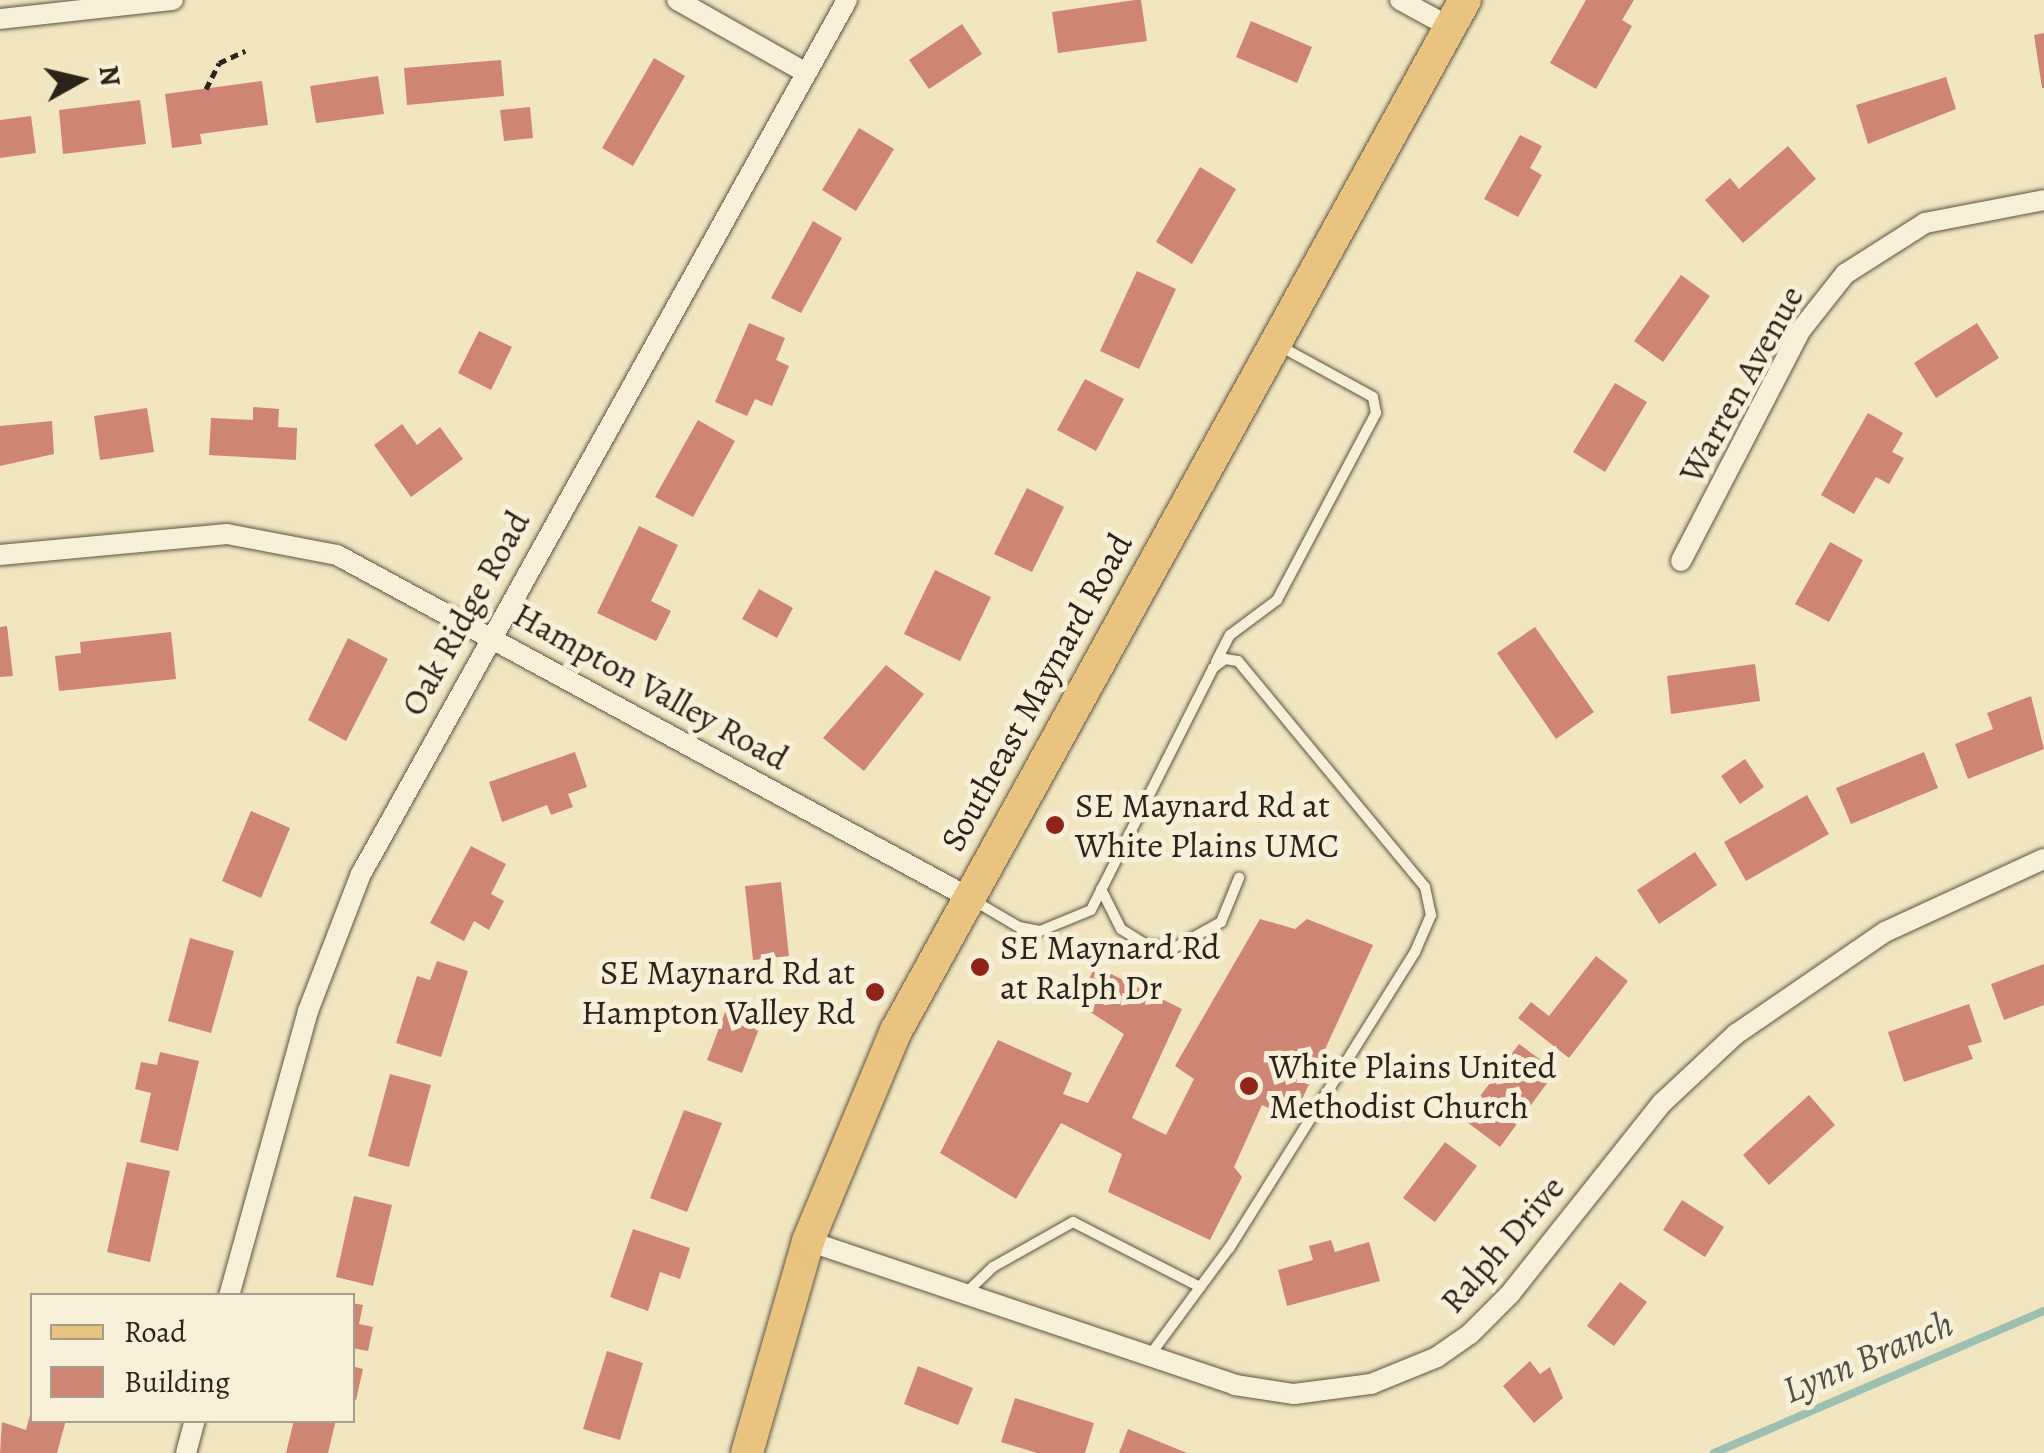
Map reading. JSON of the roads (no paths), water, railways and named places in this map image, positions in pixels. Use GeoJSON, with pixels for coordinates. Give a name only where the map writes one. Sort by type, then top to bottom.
{"type":"FeatureCollection","features":[{"type":"Feature","properties":{"kind":"main road","name":"Southeast Maynard Road"},"geometry":{"type":"LineString","coordinates":[[747,1453],[808,1241],[896,1032],[1458,14]]}},
{"type":"Feature","properties":{"kind":"street"},"geometry":{"type":"LineString","coordinates":[[0,20],[173,0]]}},
{"type":"Feature","properties":{"kind":"street"},"geometry":{"type":"LineString","coordinates":[[676,0],[803,71]]}},
{"type":"Feature","properties":{"kind":"street","name":"Oak Ridge Road"},"geometry":{"type":"LineString","coordinates":[[230,1293],[332,942],[381,834],[846,0]]}},
{"type":"Feature","properties":{"kind":"street"},"geometry":{"type":"LineString","coordinates":[[1400,0],[1458,14]]}},
{"type":"Feature","properties":{"kind":"street","name":"Warren Avenue"},"geometry":{"type":"LineString","coordinates":[[1681,561],[1800,331],[1845,274],[1925,223],[2044,200]]}},
{"type":"Feature","properties":{"kind":"street","name":"Hampton Valley Road"},"geometry":{"type":"LineString","coordinates":[[0,556],[202,535],[267,538],[337,555],[968,896]]}},
{"type":"Feature","properties":{"kind":"street","name":"Ralph Drive"},"geometry":{"type":"LineString","coordinates":[[808,1241],[1235,1385],[1294,1394],[1371,1384],[1437,1357],[1510,1294],[1662,1103],[1736,1034],[1886,932],[2044,858]]}},
{"type":"Feature","properties":{"kind":"street"},"geometry":{"type":"LineString","coordinates":[[186,1453],[193,1423]]}},
{"type":"Feature","properties":{"kind":"lane"},"geometry":{"type":"LineString","coordinates":[[968,896],[1020,927],[1040,931],[1091,910],[1230,635],[1277,600],[1376,414],[1373,397],[1275,344]]}},
{"type":"Feature","properties":{"kind":"lane"},"geometry":{"type":"LineString","coordinates":[[1148,1358],[1200,1287],[1415,952],[1431,914],[1424,887],[1238,662],[1225,659],[1213,668]]}},
{"type":"Feature","properties":{"kind":"lane"},"geometry":{"type":"LineString","coordinates":[[1101,888],[1121,929],[1147,945],[1174,948],[1221,922],[1240,878]]}},
{"type":"Feature","properties":{"kind":"lane"},"geometry":{"type":"LineString","coordinates":[[965,1294],[993,1266],[1073,1222],[1200,1287]]}},
{"type":"Feature","properties":{"kind":"waterway","name":"Lynn Branch"},"geometry":{"type":"LineString","coordinates":[[1714,1453],[2044,1311]]}},
{"type":"Feature","properties":{"kind":"place","name":"SE Maynard Rd at White Plains UMC"},"geometry":{"type":"Point","coordinates":[1055,825]}},
{"type":"Feature","properties":{"kind":"place","name":"SE Maynard Rd at Ralph Dr"},"geometry":{"type":"Point","coordinates":[980,967]}},
{"type":"Feature","properties":{"kind":"place","name":"SE Maynard Rd at Hampton Valley Rd"},"geometry":{"type":"Point","coordinates":[875,992]}},
{"type":"Feature","properties":{"kind":"place","name":"White Plains United Methodist Church"},"geometry":{"type":"Point","coordinates":[1249,1086]}}]}
